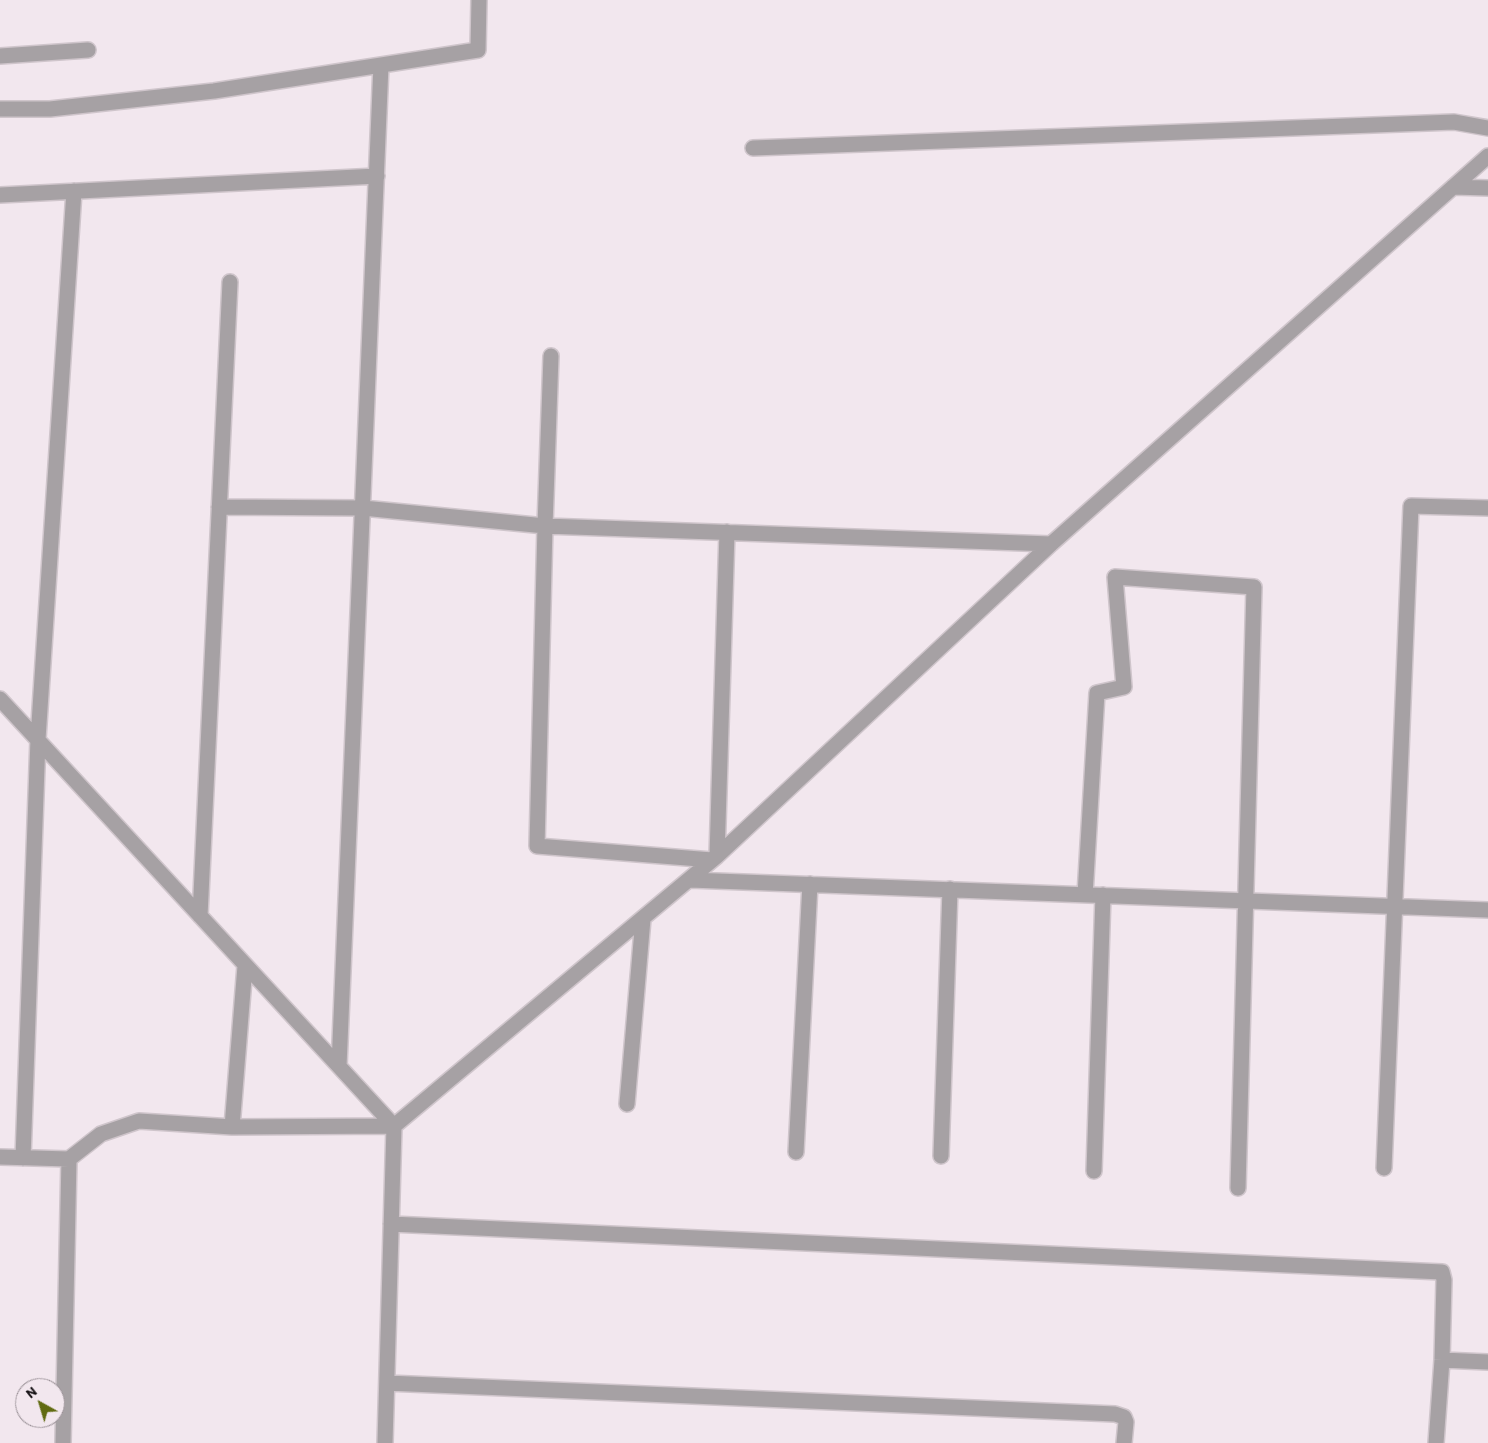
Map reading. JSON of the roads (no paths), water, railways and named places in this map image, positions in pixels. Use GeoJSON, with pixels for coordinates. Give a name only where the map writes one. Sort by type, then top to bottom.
{"type":"FeatureCollection","features":[{"type":"Feature","properties":{"kind":"street"},"geometry":{"type":"LineString","coordinates":[[0,109],[50,109],[214,91],[478,50],[479,0]]}},
{"type":"Feature","properties":{"kind":"street"},"geometry":{"type":"LineString","coordinates":[[0,56],[88,50]]}},
{"type":"Feature","properties":{"kind":"street"},"geometry":{"type":"LineString","coordinates":[[339,1066],[381,65]]}},
{"type":"Feature","properties":{"kind":"street"},"geometry":{"type":"LineString","coordinates":[[752,148],[1454,122],[1488,128]]}},
{"type":"Feature","properties":{"kind":"street"},"geometry":{"type":"LineString","coordinates":[[0,1157],[69,1159],[101,1134],[139,1121],[232,1127],[394,1126],[690,880],[1051,544],[1488,156]]}},
{"type":"Feature","properties":{"kind":"street"},"geometry":{"type":"LineString","coordinates":[[0,195],[377,176]]}},
{"type":"Feature","properties":{"kind":"street"},"geometry":{"type":"LineString","coordinates":[[1453,186],[1488,188]]}},
{"type":"Feature","properties":{"kind":"street"},"geometry":{"type":"LineString","coordinates":[[23,1158],[38,739],[74,191]]}},
{"type":"Feature","properties":{"kind":"street"},"geometry":{"type":"LineString","coordinates":[[200,916],[230,282]]}},
{"type":"Feature","properties":{"kind":"street"},"geometry":{"type":"LineString","coordinates":[[551,356],[538,846],[714,858]]}},
{"type":"Feature","properties":{"kind":"street"},"geometry":{"type":"LineString","coordinates":[[1384,1168],[1411,506],[1488,508]]}},
{"type":"Feature","properties":{"kind":"street"},"geometry":{"type":"LineString","coordinates":[[219,507],[363,508],[545,526],[1051,544]]}},
{"type":"Feature","properties":{"kind":"street"},"geometry":{"type":"LineString","coordinates":[[714,858],[728,532]]}},
{"type":"Feature","properties":{"kind":"street"},"geometry":{"type":"LineString","coordinates":[[1085,894],[1097,693],[1124,687],[1115,578],[1254,588],[1238,1188]]}},
{"type":"Feature","properties":{"kind":"street"},"geometry":{"type":"LineString","coordinates":[[0,699],[394,1126],[385,1443]]}},
{"type":"Feature","properties":{"kind":"street"},"geometry":{"type":"LineString","coordinates":[[690,880],[1488,910]]}},
{"type":"Feature","properties":{"kind":"street"},"geometry":{"type":"LineString","coordinates":[[796,1152],[810,884]]}},
{"type":"Feature","properties":{"kind":"street"},"geometry":{"type":"LineString","coordinates":[[941,1156],[950,889]]}},
{"type":"Feature","properties":{"kind":"street"},"geometry":{"type":"LineString","coordinates":[[1094,1171],[1103,895]]}},
{"type":"Feature","properties":{"kind":"street"},"geometry":{"type":"LineString","coordinates":[[627,1104],[643,919]]}},
{"type":"Feature","properties":{"kind":"street"},"geometry":{"type":"LineString","coordinates":[[232,1127],[246,966]]}},
{"type":"Feature","properties":{"kind":"street"},"geometry":{"type":"LineString","coordinates":[[63,1443],[69,1159]]}},
{"type":"Feature","properties":{"kind":"street"},"geometry":{"type":"LineString","coordinates":[[391,1224],[1442,1272],[1444,1280],[1442,1360],[1436,1443]]}},
{"type":"Feature","properties":{"kind":"street"},"geometry":{"type":"LineString","coordinates":[[1442,1360],[1488,1362]]}},
{"type":"Feature","properties":{"kind":"street"},"geometry":{"type":"LineString","coordinates":[[387,1383],[1115,1414],[1124,1417],[1126,1422],[1124,1443]]}}]}
